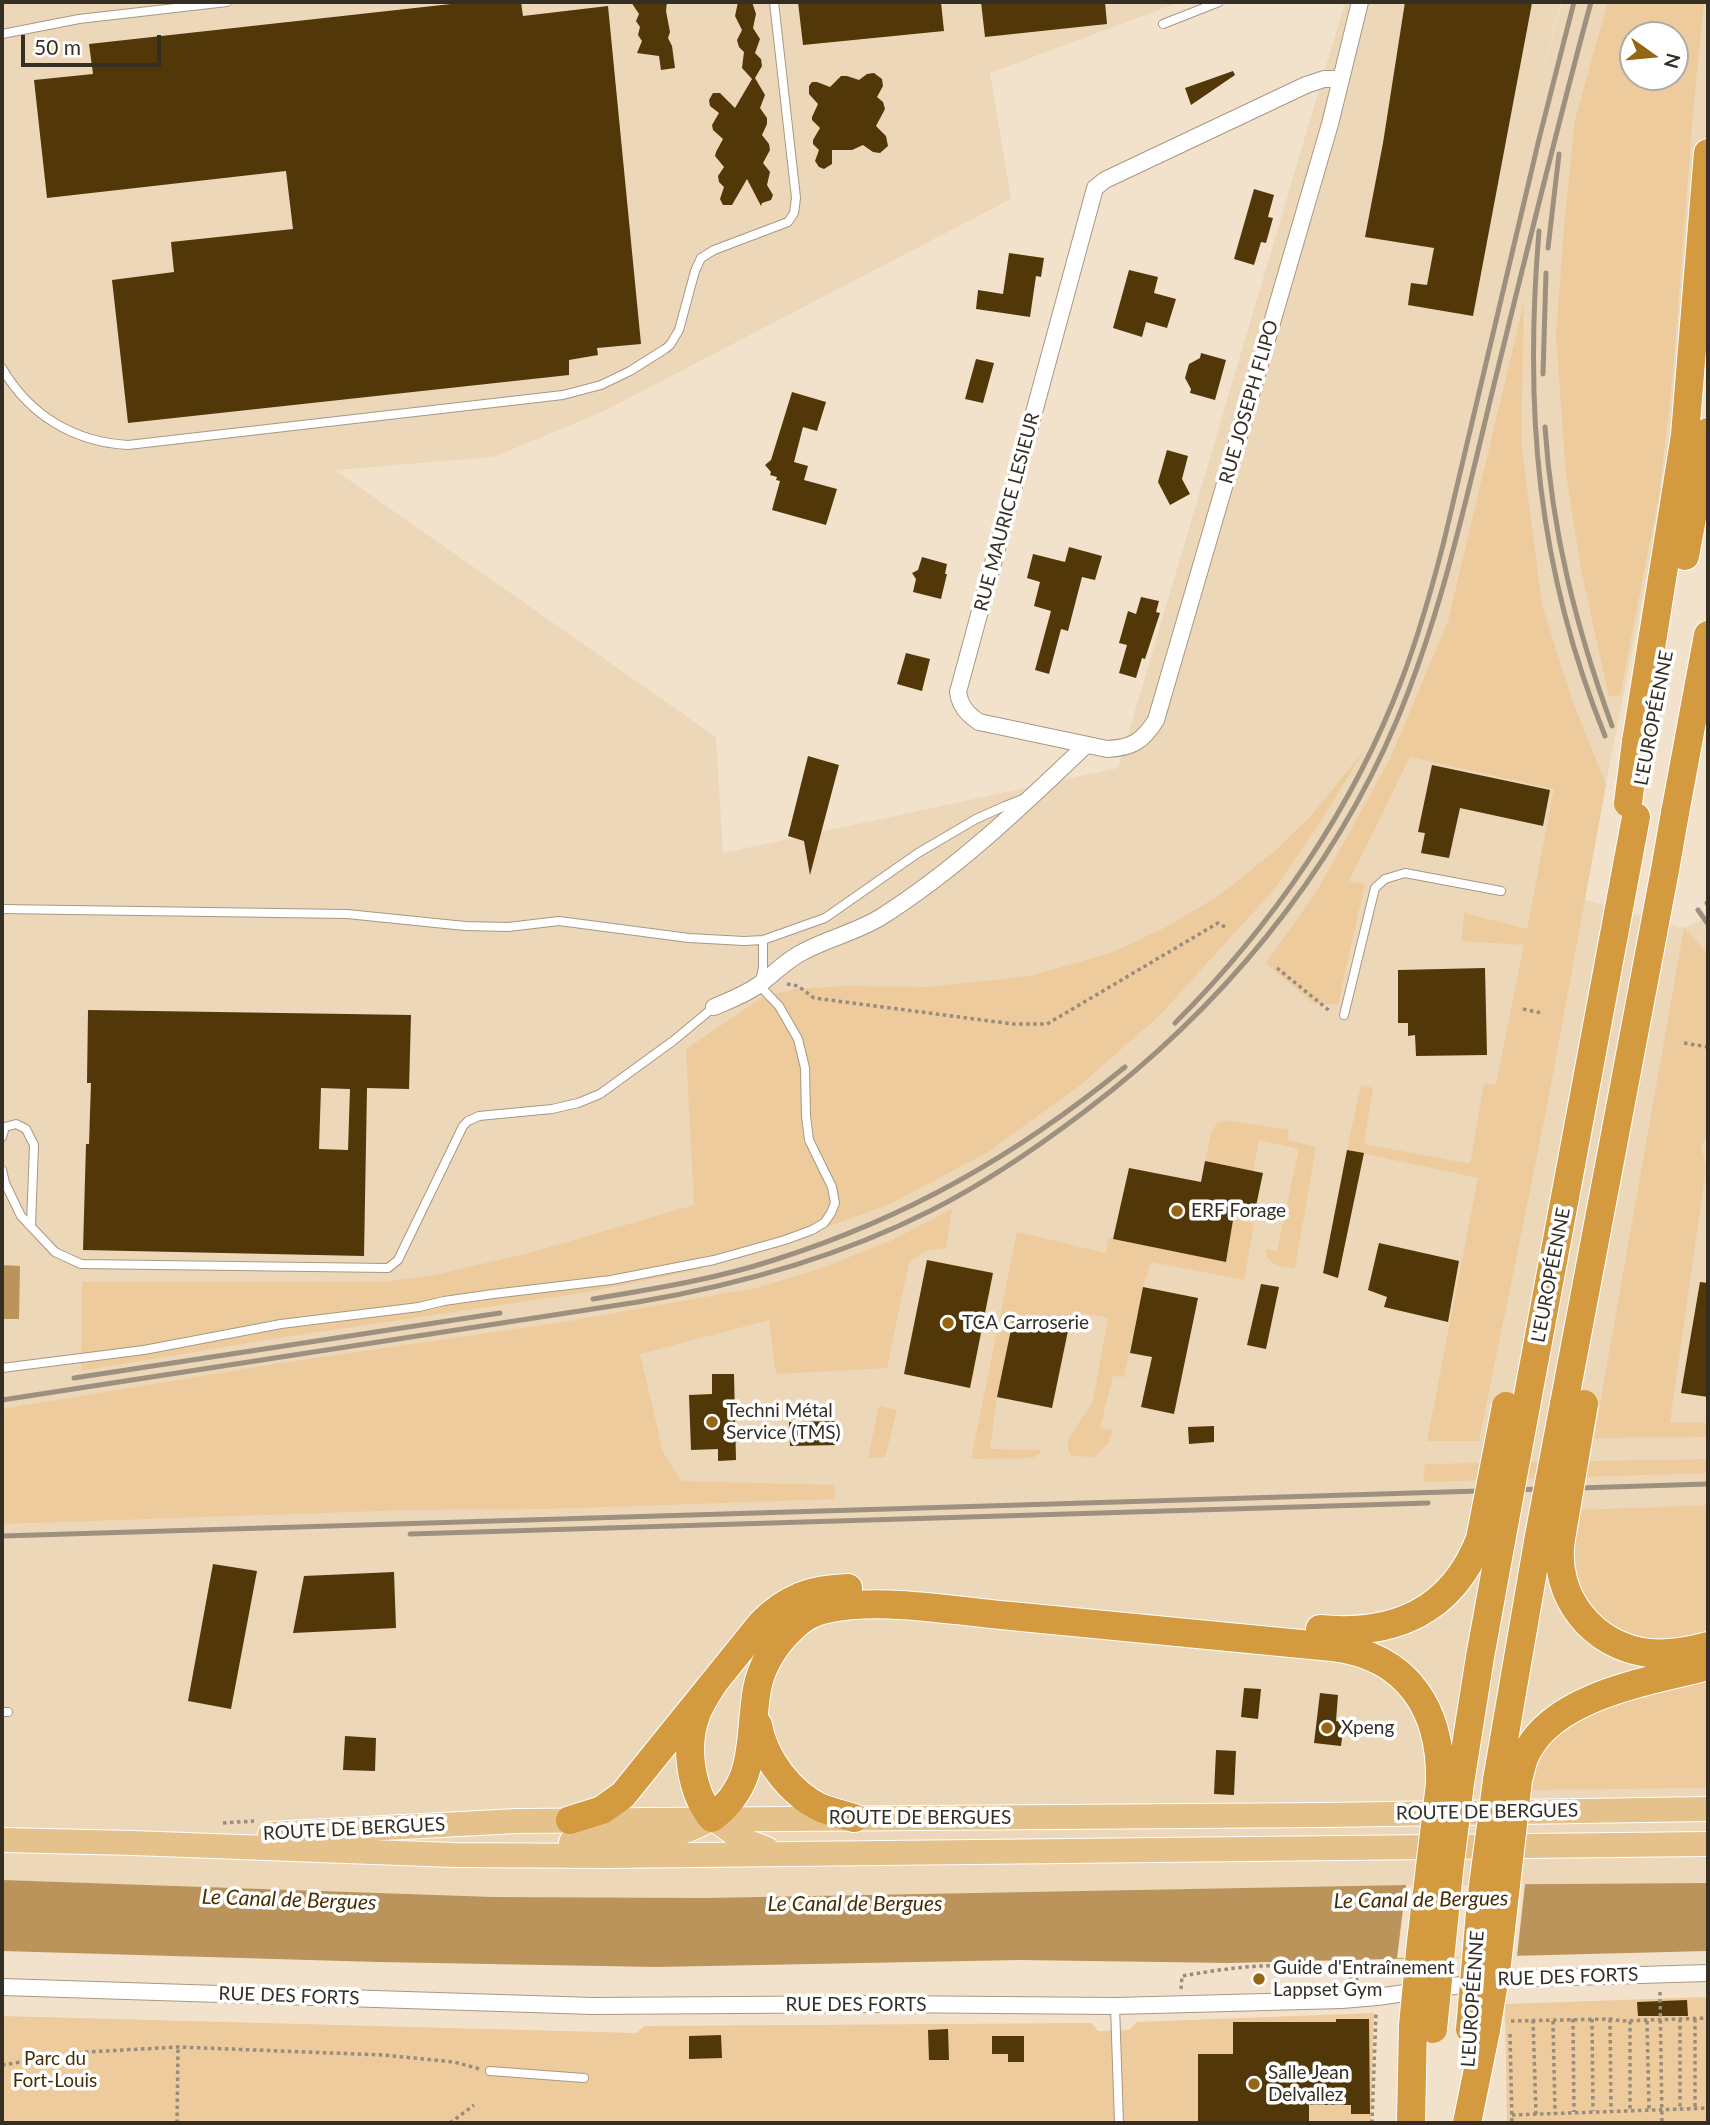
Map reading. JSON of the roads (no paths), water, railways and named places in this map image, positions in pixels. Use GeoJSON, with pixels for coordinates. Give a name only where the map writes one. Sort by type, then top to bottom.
{"type":"FeatureCollection","features":[{"type":"Feature","properties":{"kind":"highway"},"geometry":{"type":"LineString","coordinates":[[1641,751],[1685,435],[1708,153]]}},
{"type":"Feature","properties":{"kind":"highway","name":"L'EUROPÉENNE"},"geometry":{"type":"LineString","coordinates":[[1428,2123],[1423,2027],[1447,1882],[1450,1784],[1480,1657],[1491,1537],[1516,1406],[1573,1152],[1599,1012],[1641,751],[1708,432]]}},
{"type":"Feature","properties":{"kind":"highway","name":"L'EUROPÉENNE"},"geometry":{"type":"LineString","coordinates":[[1508,1780],[1574,1404],[1611,1156],[1680,822],[1708,635]]}},
{"type":"Feature","properties":{"kind":"highway"},"geometry":{"type":"LineString","coordinates":[[1680,822],[1708,726]]}},
{"type":"Feature","properties":{"kind":"highway"},"geometry":{"type":"LineString","coordinates":[[570,1820],[602,1811],[623,1795],[761,1624],[794,1599],[840,1588],[883,1588],[1358,1631],[1395,1623],[1418,1614],[1447,1591],[1491,1537]]}},
{"type":"Feature","properties":{"kind":"highway"},"geometry":{"type":"LineString","coordinates":[[1550,1538],[1568,1596],[1585,1621],[1601,1635],[1619,1645],[1648,1653],[1674,1653],[1708,1646]]}},
{"type":"Feature","properties":{"kind":"highway"},"geometry":{"type":"LineString","coordinates":[[715,1681],[695,1716],[691,1751],[698,1795],[712,1818],[731,1802],[744,1777],[751,1756],[760,1678],[775,1648],[800,1621],[820,1610],[847,1606],[892,1605],[1342,1648],[1371,1656],[1404,1678],[1416,1693],[1427,1711],[1450,1784]]}},
{"type":"Feature","properties":{"kind":"highway"},"geometry":{"type":"LineString","coordinates":[[1466,2123],[1494,2029],[1508,1780],[1540,1732],[1566,1712],[1600,1695],[1708,1666]]}},
{"type":"Feature","properties":{"kind":"highway"},"geometry":{"type":"LineString","coordinates":[[756,1705],[763,1743],[780,1774],[796,1790],[820,1807],[854,1818]]}},
{"type":"Feature","properties":{"kind":"highway"},"geometry":{"type":"LineString","coordinates":[[1411,2123],[1423,2027]]}},
{"type":"Feature","properties":{"kind":"main road","name":"ROUTE DE BERGUES"},"geometry":{"type":"LineString","coordinates":[[133,1843],[440,1824],[570,1820],[1324,1815],[1708,1809]]}},
{"type":"Feature","properties":{"kind":"main road"},"geometry":{"type":"LineString","coordinates":[[452,1855],[605,1839],[663,1838],[691,1831],[712,1818],[743,1840],[773,1851],[795,1855]]}},
{"type":"Feature","properties":{"kind":"main road","name":"ROUTE DE BERGUES"},"geometry":{"type":"LineString","coordinates":[[2,1840],[452,1855],[608,1856],[1708,1844]]}},
{"type":"Feature","properties":{"kind":"street","name":"RUE JOSEPH FLIPO"},"geometry":{"type":"LineString","coordinates":[[1085,746],[1107,749],[1132,745],[1151,728],[1160,710],[1329,124],[1360,2]]}},
{"type":"Feature","properties":{"kind":"street","name":"RUE MAURICE LESIEUR"},"geometry":{"type":"LineString","coordinates":[[1085,746],[979,722],[967,713],[958,692],[1094,191],[1105,180],[1306,85],[1324,79],[1341,79]]}},
{"type":"Feature","properties":{"kind":"street"},"geometry":{"type":"LineString","coordinates":[[714,1007],[761,983],[800,954],[865,926],[901,904],[957,862],[1085,746]]}},
{"type":"Feature","properties":{"kind":"street","name":"RUE DES FORTS"},"geometry":{"type":"LineString","coordinates":[[2,1987],[593,2006],[1115,2006],[1342,2000],[1503,1979],[1708,1973]]}},
{"type":"Feature","properties":{"kind":"lane"},"geometry":{"type":"LineString","coordinates":[[2,34],[79,19],[227,2]]}},
{"type":"Feature","properties":{"kind":"lane"},"geometry":{"type":"LineString","coordinates":[[2,368],[22,397],[54,423],[90,439],[128,445],[563,395],[589,390],[613,380],[670,345],[682,321],[701,258],[714,250],[788,222],[794,213],[796,198],[774,2]]}},
{"type":"Feature","properties":{"kind":"lane"},"geometry":{"type":"LineString","coordinates":[[1163,24],[1219,2]]}},
{"type":"Feature","properties":{"kind":"lane"},"geometry":{"type":"LineString","coordinates":[[2,909],[347,914],[465,926],[508,927],[559,921],[689,938],[763,940],[825,918],[918,852],[976,819],[1032,796]]}},
{"type":"Feature","properties":{"kind":"lane"},"geometry":{"type":"LineString","coordinates":[[1344,1014],[1375,888],[1385,879],[1405,873],[1501,891]]}},
{"type":"Feature","properties":{"kind":"lane"},"geometry":{"type":"LineString","coordinates":[[2,1368],[132,1352],[281,1324],[611,1280],[714,1260],[812,1230],[824,1223],[835,1203],[832,1187],[809,1140],[806,1068],[798,1038],[761,983],[763,940]]}},
{"type":"Feature","properties":{"kind":"lane"},"geometry":{"type":"LineString","coordinates":[[2,1170],[5,1183],[21,1216],[55,1252],[73,1261],[91,1265],[388,1268],[398,1260],[463,1126],[468,1121],[479,1116],[564,1107],[600,1094],[673,1041],[714,1007]]}},
{"type":"Feature","properties":{"kind":"lane"},"geometry":{"type":"LineString","coordinates":[[2,1137],[5,1127],[16,1124],[26,1129],[34,1145],[31,1226]]}},
{"type":"Feature","properties":{"kind":"lane"},"geometry":{"type":"LineString","coordinates":[[1115,2006],[1119,2123]]}},
{"type":"Feature","properties":{"kind":"lane"},"geometry":{"type":"LineString","coordinates":[[490,2071],[584,2078]]}},
{"type":"Feature","properties":{"kind":"water"},"geometry":{"type":"Polygon","coordinates":[[[2,1265],[20,1266],[19,1319],[2,1319],[2,1265]]]}},
{"type":"Feature","properties":{"kind":"water","name":"Le Canal de Bergues"},"geometry":{"type":"Polygon","coordinates":[[[2,1880],[494,1897],[704,1898],[1406,1885],[1708,1883],[1708,1951],[1230,1963],[1020,1960],[656,1967],[2,1951],[2,1880]]]}},
{"type":"Feature","properties":{"kind":"railway"},"geometry":{"type":"LineString","coordinates":[[1175,1023],[1244,947],[1277,906],[1306,863],[1360,774],[1402,679],[1425,611],[1444,541],[1574,2]]}},
{"type":"Feature","properties":{"kind":"railway"},"geometry":{"type":"LineString","coordinates":[[2,1400],[638,1302],[750,1278],[824,1256],[930,1211],[1009,1165],[1084,1112],[1134,1072],[1181,1030],[1225,985],[1305,886],[1370,778],[1397,720],[1426,642],[1450,562],[1591,2]]}},
{"type":"Feature","properties":{"kind":"railway"},"geometry":{"type":"LineString","coordinates":[[1548,248],[1559,154]]}},
{"type":"Feature","properties":{"kind":"railway"},"geometry":{"type":"LineString","coordinates":[[1539,231],[1533,362],[1541,488],[1550,550],[1564,611],[1582,673],[1605,736]]}},
{"type":"Feature","properties":{"kind":"railway"},"geometry":{"type":"LineString","coordinates":[[1543,374],[1546,273]]}},
{"type":"Feature","properties":{"kind":"railway"},"geometry":{"type":"LineString","coordinates":[[1545,427],[1553,505],[1568,579],[1587,652],[1612,726]]}},
{"type":"Feature","properties":{"kind":"railway"},"geometry":{"type":"LineString","coordinates":[[1698,910],[1708,924]]}},
{"type":"Feature","properties":{"kind":"railway"},"geometry":{"type":"LineString","coordinates":[[593,1299],[730,1273],[823,1243],[870,1224],[915,1204],[1002,1156],[1125,1067]]}},
{"type":"Feature","properties":{"kind":"railway"},"geometry":{"type":"LineString","coordinates":[[74,1378],[500,1313]]}},
{"type":"Feature","properties":{"kind":"railway"},"geometry":{"type":"LineString","coordinates":[[2,1536],[1708,1484]]}},
{"type":"Feature","properties":{"kind":"railway"},"geometry":{"type":"LineString","coordinates":[[410,1534],[1428,1503]]}},
{"type":"Feature","properties":{"kind":"place","name":"ERF Forage"},"geometry":{"type":"Point","coordinates":[1177,1211]}},
{"type":"Feature","properties":{"kind":"place","name":"TCA Carroserie"},"geometry":{"type":"Point","coordinates":[948,1323]}},
{"type":"Feature","properties":{"kind":"place","name":"Techni Métal Service (TMS)"},"geometry":{"type":"Point","coordinates":[712,1422]}},
{"type":"Feature","properties":{"kind":"place","name":"Xpeng"},"geometry":{"type":"Point","coordinates":[1327,1728]}},
{"type":"Feature","properties":{"kind":"place","name":"Guide d'Entraînement Lappset Gym"},"geometry":{"type":"Point","coordinates":[1259,1979]}},
{"type":"Feature","properties":{"kind":"place","name":"Salle Jean Delvallez"},"geometry":{"type":"Point","coordinates":[1254,2084]}},
{"type":"Feature","properties":{"kind":"park label","name":"Parc du Fort-Louis"},"geometry":{"type":"Point","coordinates":[55,2070]}}]}
